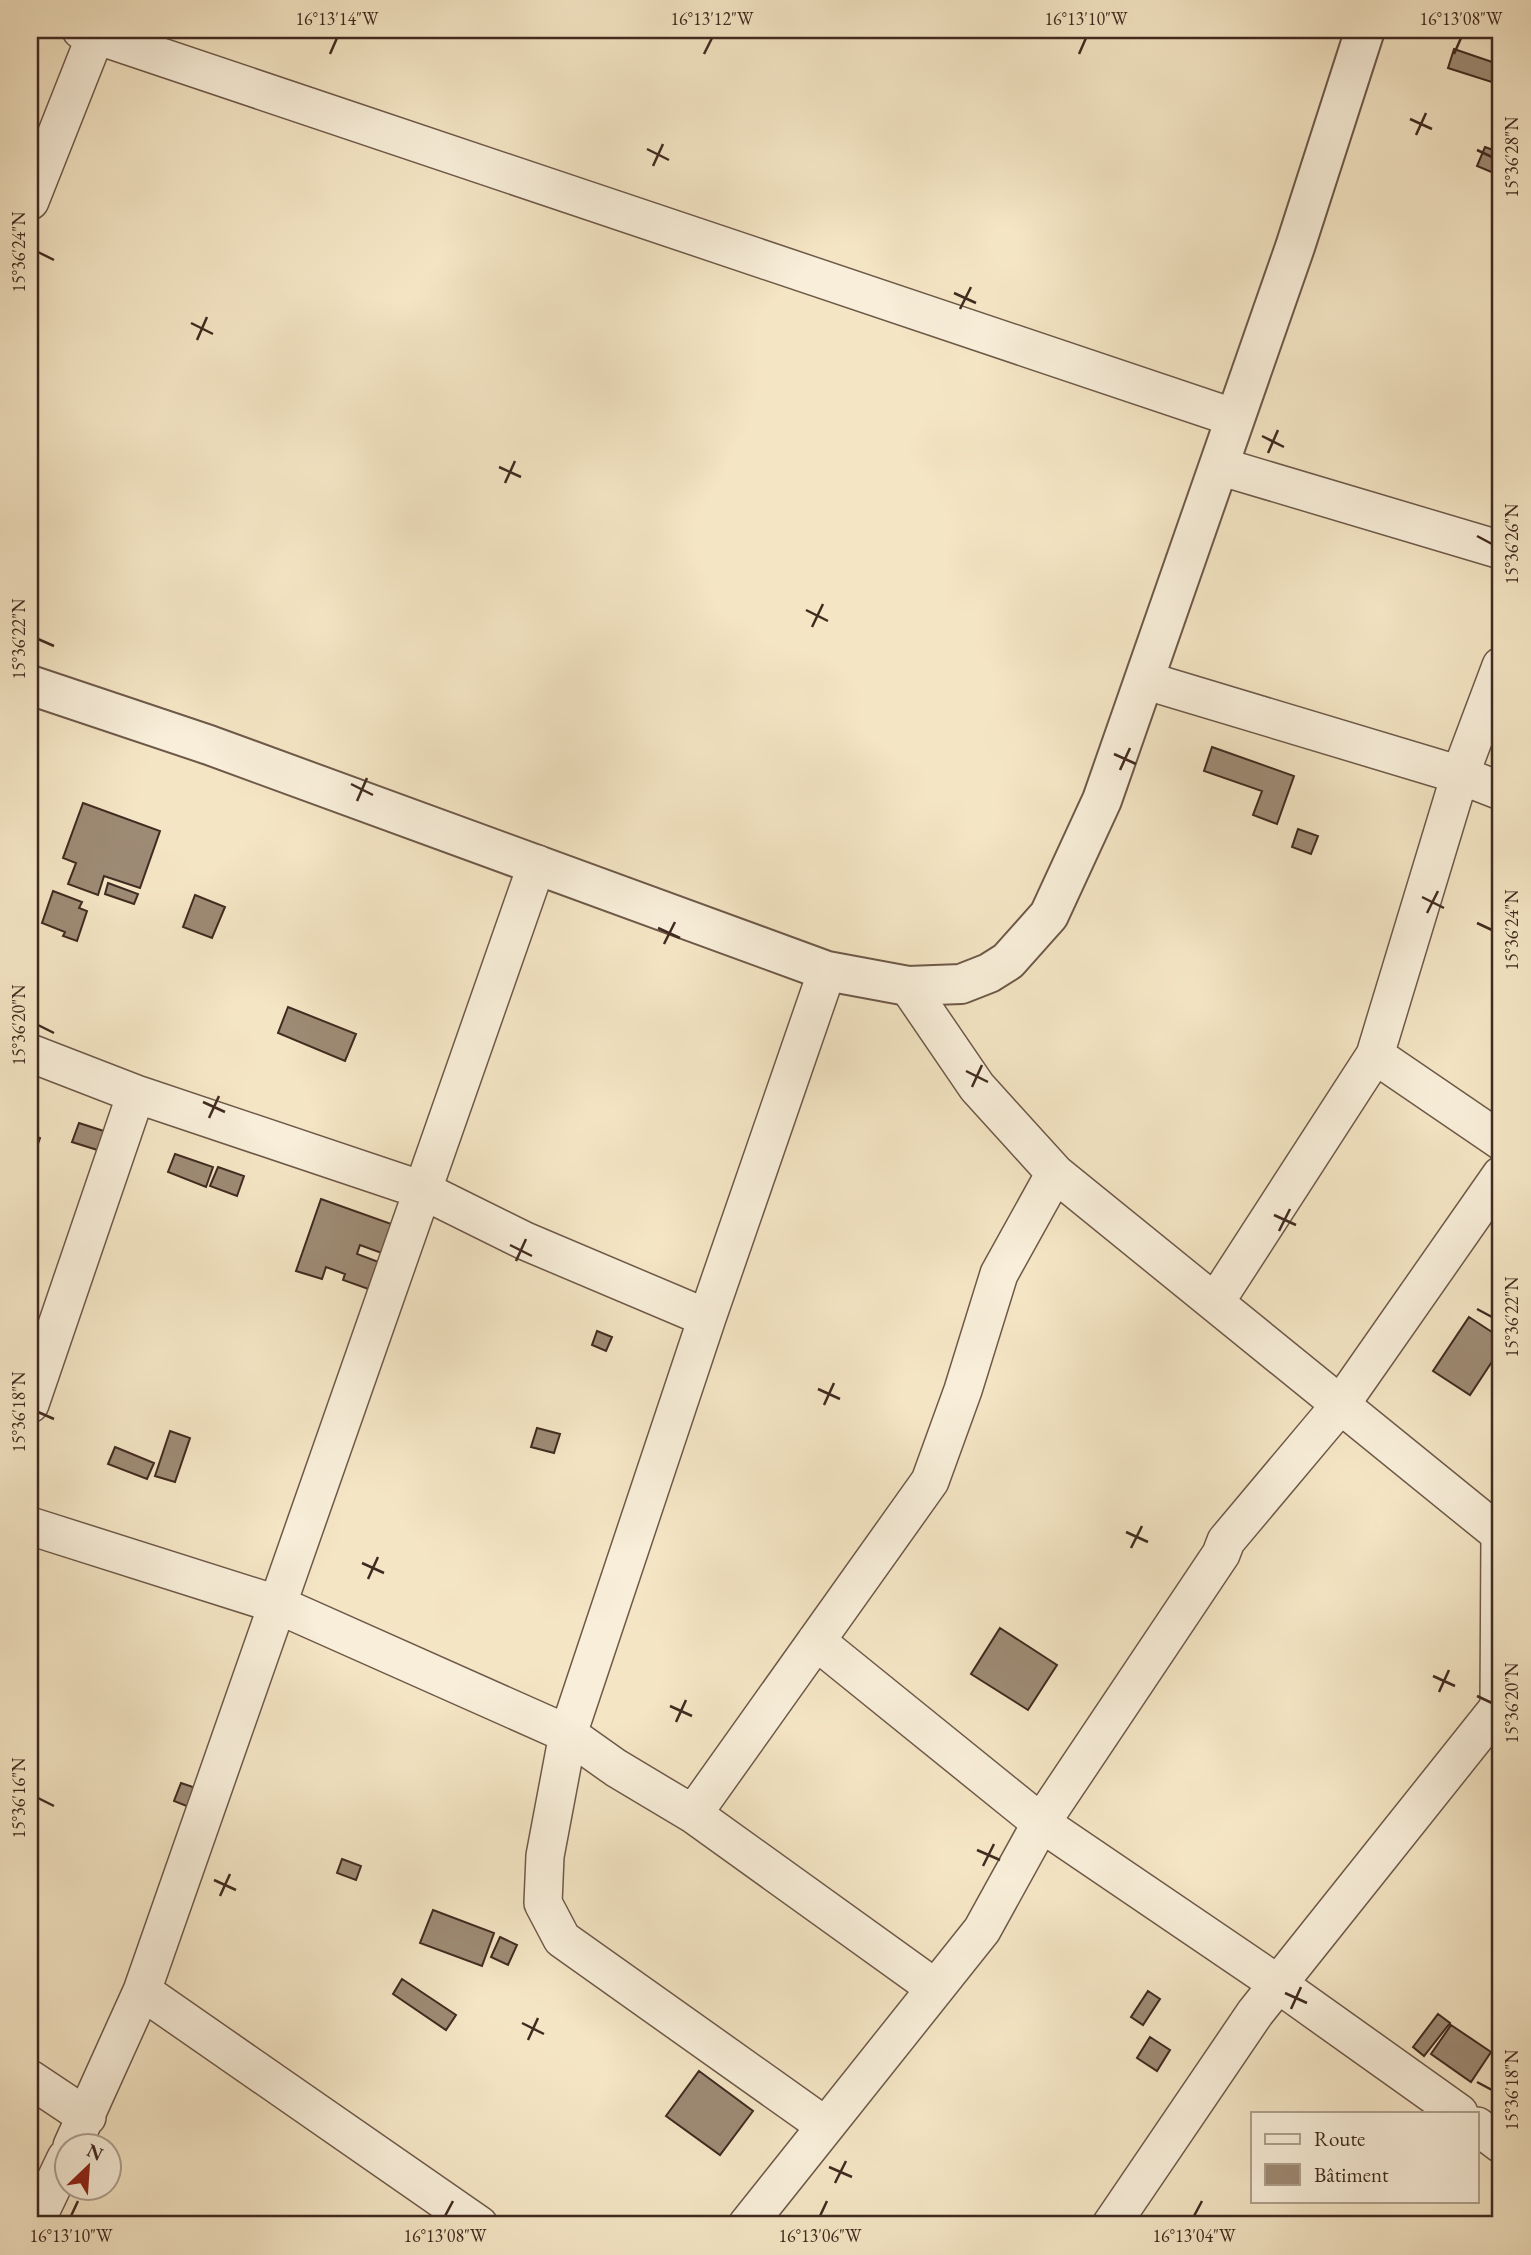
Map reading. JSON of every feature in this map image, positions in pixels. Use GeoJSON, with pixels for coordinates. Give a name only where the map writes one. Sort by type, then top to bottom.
{"type":"FeatureCollection","features":[{"type":"Feature","properties":{"kind":"street"},"geometry":{"type":"LineString","coordinates":[[30,685],[209,745],[827,971],[908,986],[961,984],[989,973],[1008,961],[1049,915],[1102,800],[1295,247],[1365,30]]}},
{"type":"Feature","properties":{"kind":"street"},"geometry":{"type":"LineString","coordinates":[[30,201],[109,35],[1235,418]]}},
{"type":"Feature","properties":{"kind":"street"},"geometry":{"type":"LineString","coordinates":[[1219,467],[1501,550]]}},
{"type":"Feature","properties":{"kind":"street"},"geometry":{"type":"LineString","coordinates":[[1216,1301],[1375,1055],[1460,775],[1501,666]]}},
{"type":"Feature","properties":{"kind":"street"},"geometry":{"type":"LineString","coordinates":[[1144,680],[1460,775],[1501,790]]}},
{"type":"Feature","properties":{"kind":"street"},"geometry":{"type":"LineString","coordinates":[[30,2079],[79,2132],[142,1991],[537,864]]}},
{"type":"Feature","properties":{"kind":"street"},"geometry":{"type":"LineString","coordinates":[[824,2125],[562,1939],[543,1903],[545,1856],[568,1734],[827,971]]}},
{"type":"Feature","properties":{"kind":"street"},"geometry":{"type":"LineString","coordinates":[[908,986],[977,1087],[1055,1173],[1501,1534],[1500,1718],[1278,1984],[1247,2025],[1111,2225]]}},
{"type":"Feature","properties":{"kind":"street"},"geometry":{"type":"LineString","coordinates":[[30,1053],[136,1094],[422,1190],[525,1241],[707,1318]]}},
{"type":"Feature","properties":{"kind":"street"},"geometry":{"type":"LineString","coordinates":[[1375,1055],[1501,1141]]}},
{"type":"Feature","properties":{"kind":"street"},"geometry":{"type":"LineString","coordinates":[[30,1404],[136,1094]]}},
{"type":"Feature","properties":{"kind":"street"},"geometry":{"type":"LineString","coordinates":[[693,1814],[930,1481],[963,1390],[999,1274],[1055,1173]]}},
{"type":"Feature","properties":{"kind":"street"},"geometry":{"type":"LineString","coordinates":[[752,2223],[824,2125],[982,1930],[1041,1823],[1221,1554],[1226,1541],[1341,1404],[1501,1175]]}},
{"type":"Feature","properties":{"kind":"street"},"geometry":{"type":"LineString","coordinates":[[30,1526],[276,1604],[568,1734],[616,1769],[693,1814],[936,1988]]}},
{"type":"Feature","properties":{"kind":"street"},"geometry":{"type":"LineString","coordinates":[[816,1641],[1041,1823],[1278,1984],[1457,2112]]}},
{"type":"Feature","properties":{"kind":"street"},"geometry":{"type":"LineString","coordinates":[[142,1991],[436,2213],[479,2225]]}},
{"type":"Feature","properties":{"kind":"street"},"geometry":{"type":"LineString","coordinates":[[1478,2127],[1501,2144]]}},
{"type":"Feature","properties":{"kind":"street"},"geometry":{"type":"LineString","coordinates":[[34,2225],[52,2187]]}},
{"type":"Feature","properties":{"kind":"building"},"geometry":{"type":"Polygon","coordinates":[[[1454,49],[1501,65],[1501,85],[1448,68],[1454,49]]]}},
{"type":"Feature","properties":{"kind":"building"},"geometry":{"type":"Polygon","coordinates":[[[1485,147],[1501,153],[1501,176],[1477,166],[1485,147]]]}},
{"type":"Feature","properties":{"kind":"building"},"geometry":{"type":"Polygon","coordinates":[[[1212,747],[1294,776],[1277,824],[1253,815],[1262,791],[1204,771],[1212,747]]]}},
{"type":"Feature","properties":{"kind":"building"},"geometry":{"type":"Polygon","coordinates":[[[83,803],[160,831],[140,888],[104,876],[98,895],[68,884],[76,863],[63,858],[83,803]]]}},
{"type":"Feature","properties":{"kind":"building"},"geometry":{"type":"Polygon","coordinates":[[[1298,829],[1318,836],[1311,854],[1292,847],[1298,829]]]}},
{"type":"Feature","properties":{"kind":"building"},"geometry":{"type":"Polygon","coordinates":[[[108,883],[138,894],[134,904],[105,894],[108,883]]]}},
{"type":"Feature","properties":{"kind":"building"},"geometry":{"type":"Polygon","coordinates":[[[53,891],[82,902],[79,908],[87,911],[77,941],[63,936],[65,932],[42,923],[53,891]]]}},
{"type":"Feature","properties":{"kind":"building"},"geometry":{"type":"Polygon","coordinates":[[[195,895],[225,907],[212,938],[183,927],[195,895]]]}},
{"type":"Feature","properties":{"kind":"building"},"geometry":{"type":"Polygon","coordinates":[[[288,1007],[356,1034],[345,1061],[278,1033],[288,1007]]]}},
{"type":"Feature","properties":{"kind":"building"},"geometry":{"type":"Polygon","coordinates":[[[79,1123],[113,1134],[107,1153],[72,1142],[79,1123]]]}},
{"type":"Feature","properties":{"kind":"building"},"geometry":{"type":"Polygon","coordinates":[[[30,1134],[40,1138],[34,1155],[30,1153],[30,1134]]]}},
{"type":"Feature","properties":{"kind":"building"},"geometry":{"type":"Polygon","coordinates":[[[175,1154],[213,1167],[206,1187],[168,1172],[175,1154]]]}},
{"type":"Feature","properties":{"kind":"building"},"geometry":{"type":"Polygon","coordinates":[[[218,1167],[244,1176],[237,1196],[210,1186],[218,1167]]]}},
{"type":"Feature","properties":{"kind":"building"},"geometry":{"type":"Polygon","coordinates":[[[321,1199],[397,1226],[387,1255],[360,1245],[357,1254],[384,1264],[374,1291],[343,1280],[345,1274],[326,1267],[322,1279],[296,1271],[321,1199]]]}},
{"type":"Feature","properties":{"kind":"building"},"geometry":{"type":"Polygon","coordinates":[[[1469,1317],[1501,1338],[1501,1348],[1470,1395],[1433,1371],[1469,1317]]]}},
{"type":"Feature","properties":{"kind":"building"},"geometry":{"type":"Polygon","coordinates":[[[597,1331],[612,1337],[606,1351],[592,1345],[597,1331]]]}},
{"type":"Feature","properties":{"kind":"building"},"geometry":{"type":"Polygon","coordinates":[[[537,1428],[560,1434],[554,1453],[531,1447],[537,1428]]]}},
{"type":"Feature","properties":{"kind":"building"},"geometry":{"type":"Polygon","coordinates":[[[170,1431],[190,1438],[175,1482],[155,1476],[170,1431]]]}},
{"type":"Feature","properties":{"kind":"building"},"geometry":{"type":"Polygon","coordinates":[[[115,1447],[154,1463],[147,1479],[108,1464],[115,1447]]]}},
{"type":"Feature","properties":{"kind":"building"},"geometry":{"type":"Polygon","coordinates":[[[1000,1628],[1057,1665],[1028,1710],[971,1674],[1000,1628]]]}},
{"type":"Feature","properties":{"kind":"building"},"geometry":{"type":"Polygon","coordinates":[[[181,1783],[196,1788],[189,1807],[174,1801],[181,1783]]]}},
{"type":"Feature","properties":{"kind":"building"},"geometry":{"type":"Polygon","coordinates":[[[342,1859],[361,1866],[356,1880],[337,1873],[342,1859]]]}},
{"type":"Feature","properties":{"kind":"building"},"geometry":{"type":"Polygon","coordinates":[[[433,1910],[494,1933],[482,1966],[420,1943],[433,1910]]]}},
{"type":"Feature","properties":{"kind":"building"},"geometry":{"type":"Polygon","coordinates":[[[500,1937],[517,1945],[508,1965],[491,1957],[500,1937]]]}},
{"type":"Feature","properties":{"kind":"building"},"geometry":{"type":"Polygon","coordinates":[[[402,1979],[456,2015],[446,2030],[393,1994],[402,1979]]]}},
{"type":"Feature","properties":{"kind":"building"},"geometry":{"type":"Polygon","coordinates":[[[1148,1991],[1160,1999],[1143,2025],[1131,2017],[1148,1991]]]}},
{"type":"Feature","properties":{"kind":"building"},"geometry":{"type":"Polygon","coordinates":[[[1438,2014],[1450,2023],[1424,2056],[1413,2047],[1438,2014]]]}},
{"type":"Feature","properties":{"kind":"building"},"geometry":{"type":"Polygon","coordinates":[[[1451,2025],[1491,2052],[1471,2082],[1431,2054],[1451,2025]]]}},
{"type":"Feature","properties":{"kind":"building"},"geometry":{"type":"Polygon","coordinates":[[[1150,2037],[1170,2050],[1157,2071],[1137,2058],[1150,2037]]]}},
{"type":"Feature","properties":{"kind":"building"},"geometry":{"type":"Polygon","coordinates":[[[699,2071],[753,2111],[720,2155],[666,2116],[699,2071]]]}}]}
